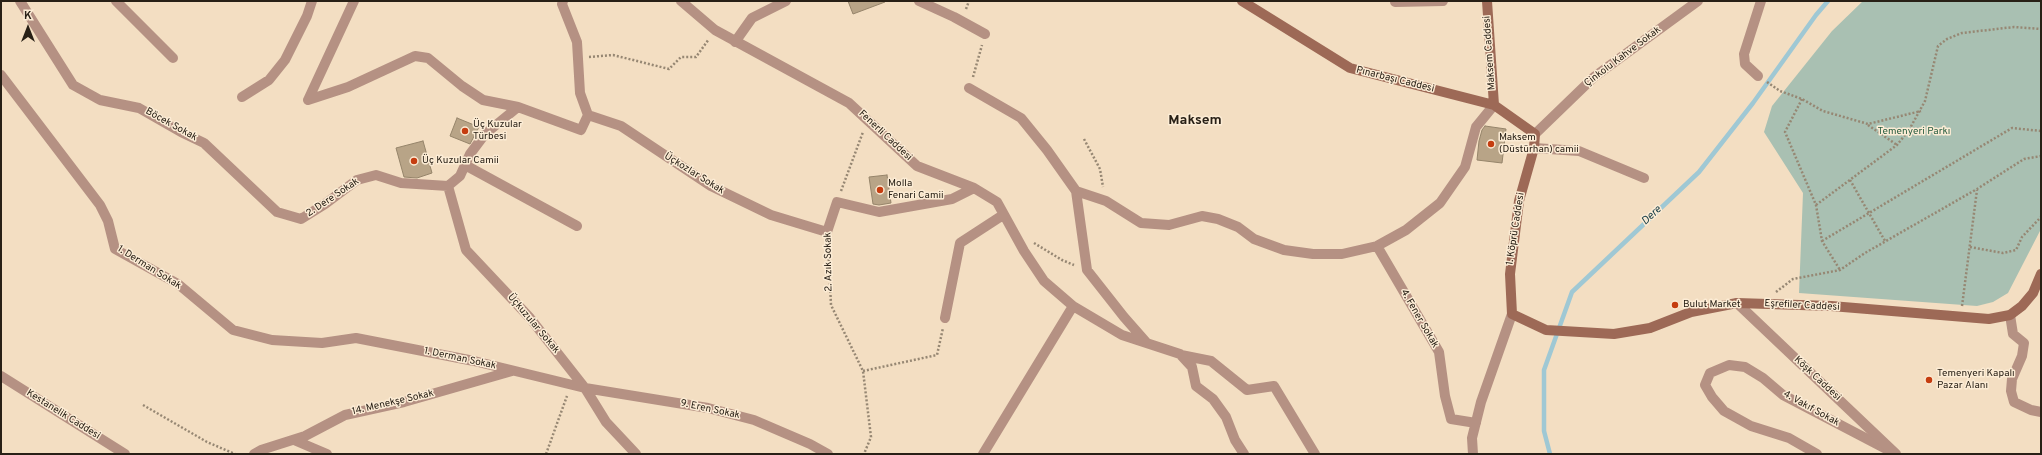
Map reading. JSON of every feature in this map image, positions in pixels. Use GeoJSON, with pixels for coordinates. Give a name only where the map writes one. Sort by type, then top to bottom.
{"type":"FeatureCollection","features":[{"type":"Feature","properties":{"kind":"main road","name":"Maksem Caddesi"},"geometry":{"type":"LineString","coordinates":[[1487,1],[1494,105]]}},
{"type":"Feature","properties":{"kind":"main road","name":"Pınarbaşı Caddesi"},"geometry":{"type":"LineString","coordinates":[[1246,2],[1350,68],[1494,105]]}},
{"type":"Feature","properties":{"kind":"main road"},"geometry":{"type":"LineString","coordinates":[[1494,105],[1535,134]]}},
{"type":"Feature","properties":{"kind":"main road","name":"1. Köprü Caddesi"},"geometry":{"type":"LineString","coordinates":[[1512,314],[1510,274],[1519,201],[1534,148],[1535,134]]}},
{"type":"Feature","properties":{"kind":"main road","name":"Eşrefiler Caddesi"},"geometry":{"type":"LineString","coordinates":[[1512,314],[1546,330],[1614,334],[1650,328],[1691,312],[1737,304],[1831,306],[1989,319],[2010,315],[2022,306],[2033,293],[2041,274]]}},
{"type":"Feature","properties":{"kind":"street","name":"Böcek Sokak"},"geometry":{"type":"LineString","coordinates":[[20,1],[73,85],[100,100],[140,108],[181,132],[204,143]]}},
{"type":"Feature","properties":{"kind":"street"},"geometry":{"type":"LineString","coordinates":[[116,1],[173,58]]}},
{"type":"Feature","properties":{"kind":"street"},"geometry":{"type":"LineString","coordinates":[[242,97],[269,80],[285,60],[307,16],[312,1]]}},
{"type":"Feature","properties":{"kind":"street"},"geometry":{"type":"LineString","coordinates":[[354,1],[308,100],[348,87],[415,56],[428,58],[462,86],[484,100],[518,107],[581,130],[588,115],[580,93],[577,42],[562,4],[563,1]]}},
{"type":"Feature","properties":{"kind":"street","name":"Fenerli Caddesi"},"geometry":{"type":"LineString","coordinates":[[681,1],[715,30],[849,102],[868,118],[917,166],[974,188],[996,202],[1020,244],[1044,281],[1072,306],[1122,335],[1181,355],[1211,362],[1247,390],[1274,386],[1315,454]]}},
{"type":"Feature","properties":{"kind":"street"},"geometry":{"type":"LineString","coordinates":[[735,42],[752,18],[786,1]]}},
{"type":"Feature","properties":{"kind":"street"},"geometry":{"type":"LineString","coordinates":[[919,1],[954,17],[985,34]]}},
{"type":"Feature","properties":{"kind":"street"},"geometry":{"type":"LineString","coordinates":[[1395,2],[1443,1]]}},
{"type":"Feature","properties":{"kind":"street","name":"Çinkolu Kahve Sokak"},"geometry":{"type":"LineString","coordinates":[[1535,134],[1594,77],[1698,1]]}},
{"type":"Feature","properties":{"kind":"street"},"geometry":{"type":"LineString","coordinates":[[1758,76],[1744,64],[1744,54],[1761,1]]}},
{"type":"Feature","properties":{"kind":"street","name":"1. Derman Sokak"},"geometry":{"type":"LineString","coordinates":[[1,75],[100,205],[108,221],[115,249],[178,284],[233,330],[272,340],[322,343],[356,338],[474,361],[585,388]]}},
{"type":"Feature","properties":{"kind":"street"},"geometry":{"type":"LineString","coordinates":[[970,88],[1021,118],[1047,150],[1076,190],[1087,270],[1146,342]]}},
{"type":"Feature","properties":{"kind":"street"},"geometry":{"type":"LineString","coordinates":[[1076,190],[1106,201],[1141,223],[1169,225],[1202,216],[1218,219],[1238,227],[1254,239],[1284,250],[1313,254],[1342,254],[1377,246],[1406,230],[1440,203],[1464,167],[1476,127],[1494,105]]}},
{"type":"Feature","properties":{"kind":"street"},"geometry":{"type":"LineString","coordinates":[[448,186],[460,176],[470,154],[485,134],[518,107]]}},
{"type":"Feature","properties":{"kind":"street","name":"Üçkozlar Sokak"},"geometry":{"type":"LineString","coordinates":[[588,115],[621,126],[711,186],[771,215],[827,232]]}},
{"type":"Feature","properties":{"kind":"street","name":"2. Dere Sokak"},"geometry":{"type":"LineString","coordinates":[[204,143],[277,212],[300,219],[326,204],[357,180],[376,175],[401,184],[448,186]]}},
{"type":"Feature","properties":{"kind":"street"},"geometry":{"type":"LineString","coordinates":[[1534,148],[1579,151],[1644,178]]}},
{"type":"Feature","properties":{"kind":"street"},"geometry":{"type":"LineString","coordinates":[[465,165],[578,226]]}},
{"type":"Feature","properties":{"kind":"street","name":"Üçkuzular Sokak"},"geometry":{"type":"LineString","coordinates":[[448,186],[466,250],[530,318],[585,388],[606,422],[636,454]]}},
{"type":"Feature","properties":{"kind":"street"},"geometry":{"type":"LineString","coordinates":[[837,202],[879,212],[952,199],[974,188]]}},
{"type":"Feature","properties":{"kind":"street","name":"2. Azık Sokak"},"geometry":{"type":"LineString","coordinates":[[827,232],[837,202]]}},
{"type":"Feature","properties":{"kind":"street"},"geometry":{"type":"LineString","coordinates":[[945,318],[960,243],[1004,215]]}},
{"type":"Feature","properties":{"kind":"street","name":"4. Fener Sokak"},"geometry":{"type":"LineString","coordinates":[[1377,246],[1439,352],[1445,396],[1451,419],[1476,423]]}},
{"type":"Feature","properties":{"kind":"street","name":"Köşk Caddesi"},"geometry":{"type":"LineString","coordinates":[[1737,304],[1896,454]]}},
{"type":"Feature","properties":{"kind":"street"},"geometry":{"type":"LineString","coordinates":[[983,454],[1072,306]]}},
{"type":"Feature","properties":{"kind":"street"},"geometry":{"type":"LineString","coordinates":[[1473,454],[1472,438],[1481,402],[1512,314]]}},
{"type":"Feature","properties":{"kind":"street"},"geometry":{"type":"LineString","coordinates":[[2010,315],[2013,334],[2024,343],[2022,356],[2012,379],[2011,392],[2014,402],[2030,410],[2041,412]]}},
{"type":"Feature","properties":{"kind":"street"},"geometry":{"type":"LineString","coordinates":[[1181,355],[1192,367],[1196,386],[1213,399],[1226,417],[1235,440],[1244,454]]}},
{"type":"Feature","properties":{"kind":"street","name":"4. Vakıf Sokak"},"geometry":{"type":"LineString","coordinates":[[1817,454],[1789,438],[1751,426],[1724,411],[1712,397],[1705,385],[1710,373],[1729,366],[1745,367],[1763,378],[1783,395],[1896,454]]}},
{"type":"Feature","properties":{"kind":"street","name":"14. Menekşe Sokak"},"geometry":{"type":"LineString","coordinates":[[254,454],[261,450],[305,436],[345,415],[404,402],[513,371]]}},
{"type":"Feature","properties":{"kind":"street","name":"Kestanelik Caddesi"},"geometry":{"type":"LineString","coordinates":[[1,376],[125,454]]}},
{"type":"Feature","properties":{"kind":"street","name":"9. Eren Sokak"},"geometry":{"type":"LineString","coordinates":[[585,388],[708,408],[754,420],[810,444],[828,454]]}},
{"type":"Feature","properties":{"kind":"street"},"geometry":{"type":"LineString","coordinates":[[294,440],[327,454]]}},
{"type":"Feature","properties":{"kind":"path"},"geometry":{"type":"LineString","coordinates":[[1816,205],[1897,145],[1909,130],[1925,101],[1938,46],[1947,39],[1962,34],[1992,29],[2014,27],[2041,29]]}},
{"type":"Feature","properties":{"kind":"path"},"geometry":{"type":"LineString","coordinates":[[578,58],[613,55],[669,69],[681,57],[696,57],[715,30]]}},
{"type":"Feature","properties":{"kind":"path"},"geometry":{"type":"LineString","coordinates":[[970,88],[985,34]]}},
{"type":"Feature","properties":{"kind":"path"},"geometry":{"type":"LineString","coordinates":[[1780,91],[1802,98],[1823,111],[1868,124],[1897,145]]}},
{"type":"Feature","properties":{"kind":"path"},"geometry":{"type":"LineString","coordinates":[[1802,98],[1785,132],[1816,205],[1822,241],[1840,270]]}},
{"type":"Feature","properties":{"kind":"path"},"geometry":{"type":"LineString","coordinates":[[1868,124],[1920,111]]}},
{"type":"Feature","properties":{"kind":"path"},"geometry":{"type":"LineString","coordinates":[[837,202],[868,118]]}},
{"type":"Feature","properties":{"kind":"path"},"geometry":{"type":"LineString","coordinates":[[1822,241],[2012,128],[2041,131]]}},
{"type":"Feature","properties":{"kind":"path"},"geometry":{"type":"LineString","coordinates":[[1084,139],[1100,169],[1106,201]]}},
{"type":"Feature","properties":{"kind":"path"},"geometry":{"type":"LineString","coordinates":[[1761,304],[1793,279],[1840,270],[1885,241],[1977,189],[2024,159],[2041,156]]}},
{"type":"Feature","properties":{"kind":"path"},"geometry":{"type":"LineString","coordinates":[[1850,180],[1885,241]]}},
{"type":"Feature","properties":{"kind":"path"},"geometry":{"type":"LineString","coordinates":[[1961,316],[1977,189]]}},
{"type":"Feature","properties":{"kind":"path"},"geometry":{"type":"LineString","coordinates":[[1970,247],[2004,253],[2016,250],[2022,237],[2041,217]]}},
{"type":"Feature","properties":{"kind":"path","name":"2. Azık Sokak"},"geometry":{"type":"LineString","coordinates":[[827,232],[831,305],[863,371],[871,437],[864,454]]}},
{"type":"Feature","properties":{"kind":"path"},"geometry":{"type":"LineString","coordinates":[[1020,244],[1029,240],[1062,260],[1087,270]]}},
{"type":"Feature","properties":{"kind":"path"},"geometry":{"type":"LineString","coordinates":[[863,371],[937,355],[945,318]]}},
{"type":"Feature","properties":{"kind":"path"},"geometry":{"type":"LineString","coordinates":[[546,454],[571,385]]}},
{"type":"Feature","properties":{"kind":"path"},"geometry":{"type":"LineString","coordinates":[[143,405],[207,442],[236,454]]}},
{"type":"Feature","properties":{"kind":"green space","name":"Temenyeri Parkı"},"geometry":{"type":"Polygon","coordinates":[[[1863,1],[2041,1],[2041,229],[2008,293],[1993,302],[1977,306],[1799,293],[1803,193],[1764,132],[1772,106],[1832,31],[1863,1]]]}},
{"type":"Feature","properties":{"kind":"building"},"geometry":{"type":"Polygon","coordinates":[[[848,1],[885,1],[885,2],[853,14],[848,1]]]}},
{"type":"Feature","properties":{"kind":"building","name":"Üç Kuzular Türbesi"},"geometry":{"type":"Polygon","coordinates":[[[457,118],[479,127],[470,144],[450,136],[457,118]]]}},
{"type":"Feature","properties":{"kind":"building","name":"Maksem (Düstürhan) camii"},"geometry":{"type":"Polygon","coordinates":[[[1485,126],[1506,129],[1502,163],[1477,160],[1479,141],[1482,130],[1485,126]]]}},
{"type":"Feature","properties":{"kind":"building","name":"Üç Kuzular Camii"},"geometry":{"type":"Polygon","coordinates":[[[423,141],[432,173],[417,178],[404,177],[396,148],[423,141]]]}},
{"type":"Feature","properties":{"kind":"building","name":"Molla Fenari Camii"},"geometry":{"type":"Polygon","coordinates":[[[887,175],[891,203],[879,205],[873,204],[869,177],[887,175]]]}},
{"type":"Feature","properties":{"kind":"waterway","name":"Dere"},"geometry":{"type":"LineString","coordinates":[[1550,454],[1544,431],[1544,370],[1572,292],[1699,172],[1753,103],[1816,15],[1828,1]]}},
{"type":"Feature","properties":{"kind":"place","name":"Üç Kuzular Türbesi"},"geometry":{"type":"Point","coordinates":[465,131]}},
{"type":"Feature","properties":{"kind":"place","name":"Maksem (Düstürhan) camii"},"geometry":{"type":"Point","coordinates":[1491,144]}},
{"type":"Feature","properties":{"kind":"place","name":"Üç Kuzular Camii"},"geometry":{"type":"Point","coordinates":[414,161]}},
{"type":"Feature","properties":{"kind":"place","name":"Molla Fenari Camii"},"geometry":{"type":"Point","coordinates":[880,190]}},
{"type":"Feature","properties":{"kind":"place","name":"Bulut Market"},"geometry":{"type":"Point","coordinates":[1675,305]}},
{"type":"Feature","properties":{"kind":"place","name":"Temenyeri Kapalı Pazar Alanı"},"geometry":{"type":"Point","coordinates":[1929,380]}},
{"type":"Feature","properties":{"kind":"district","name":"Maksem"},"geometry":{"type":"Point","coordinates":[1195,121]}}]}
